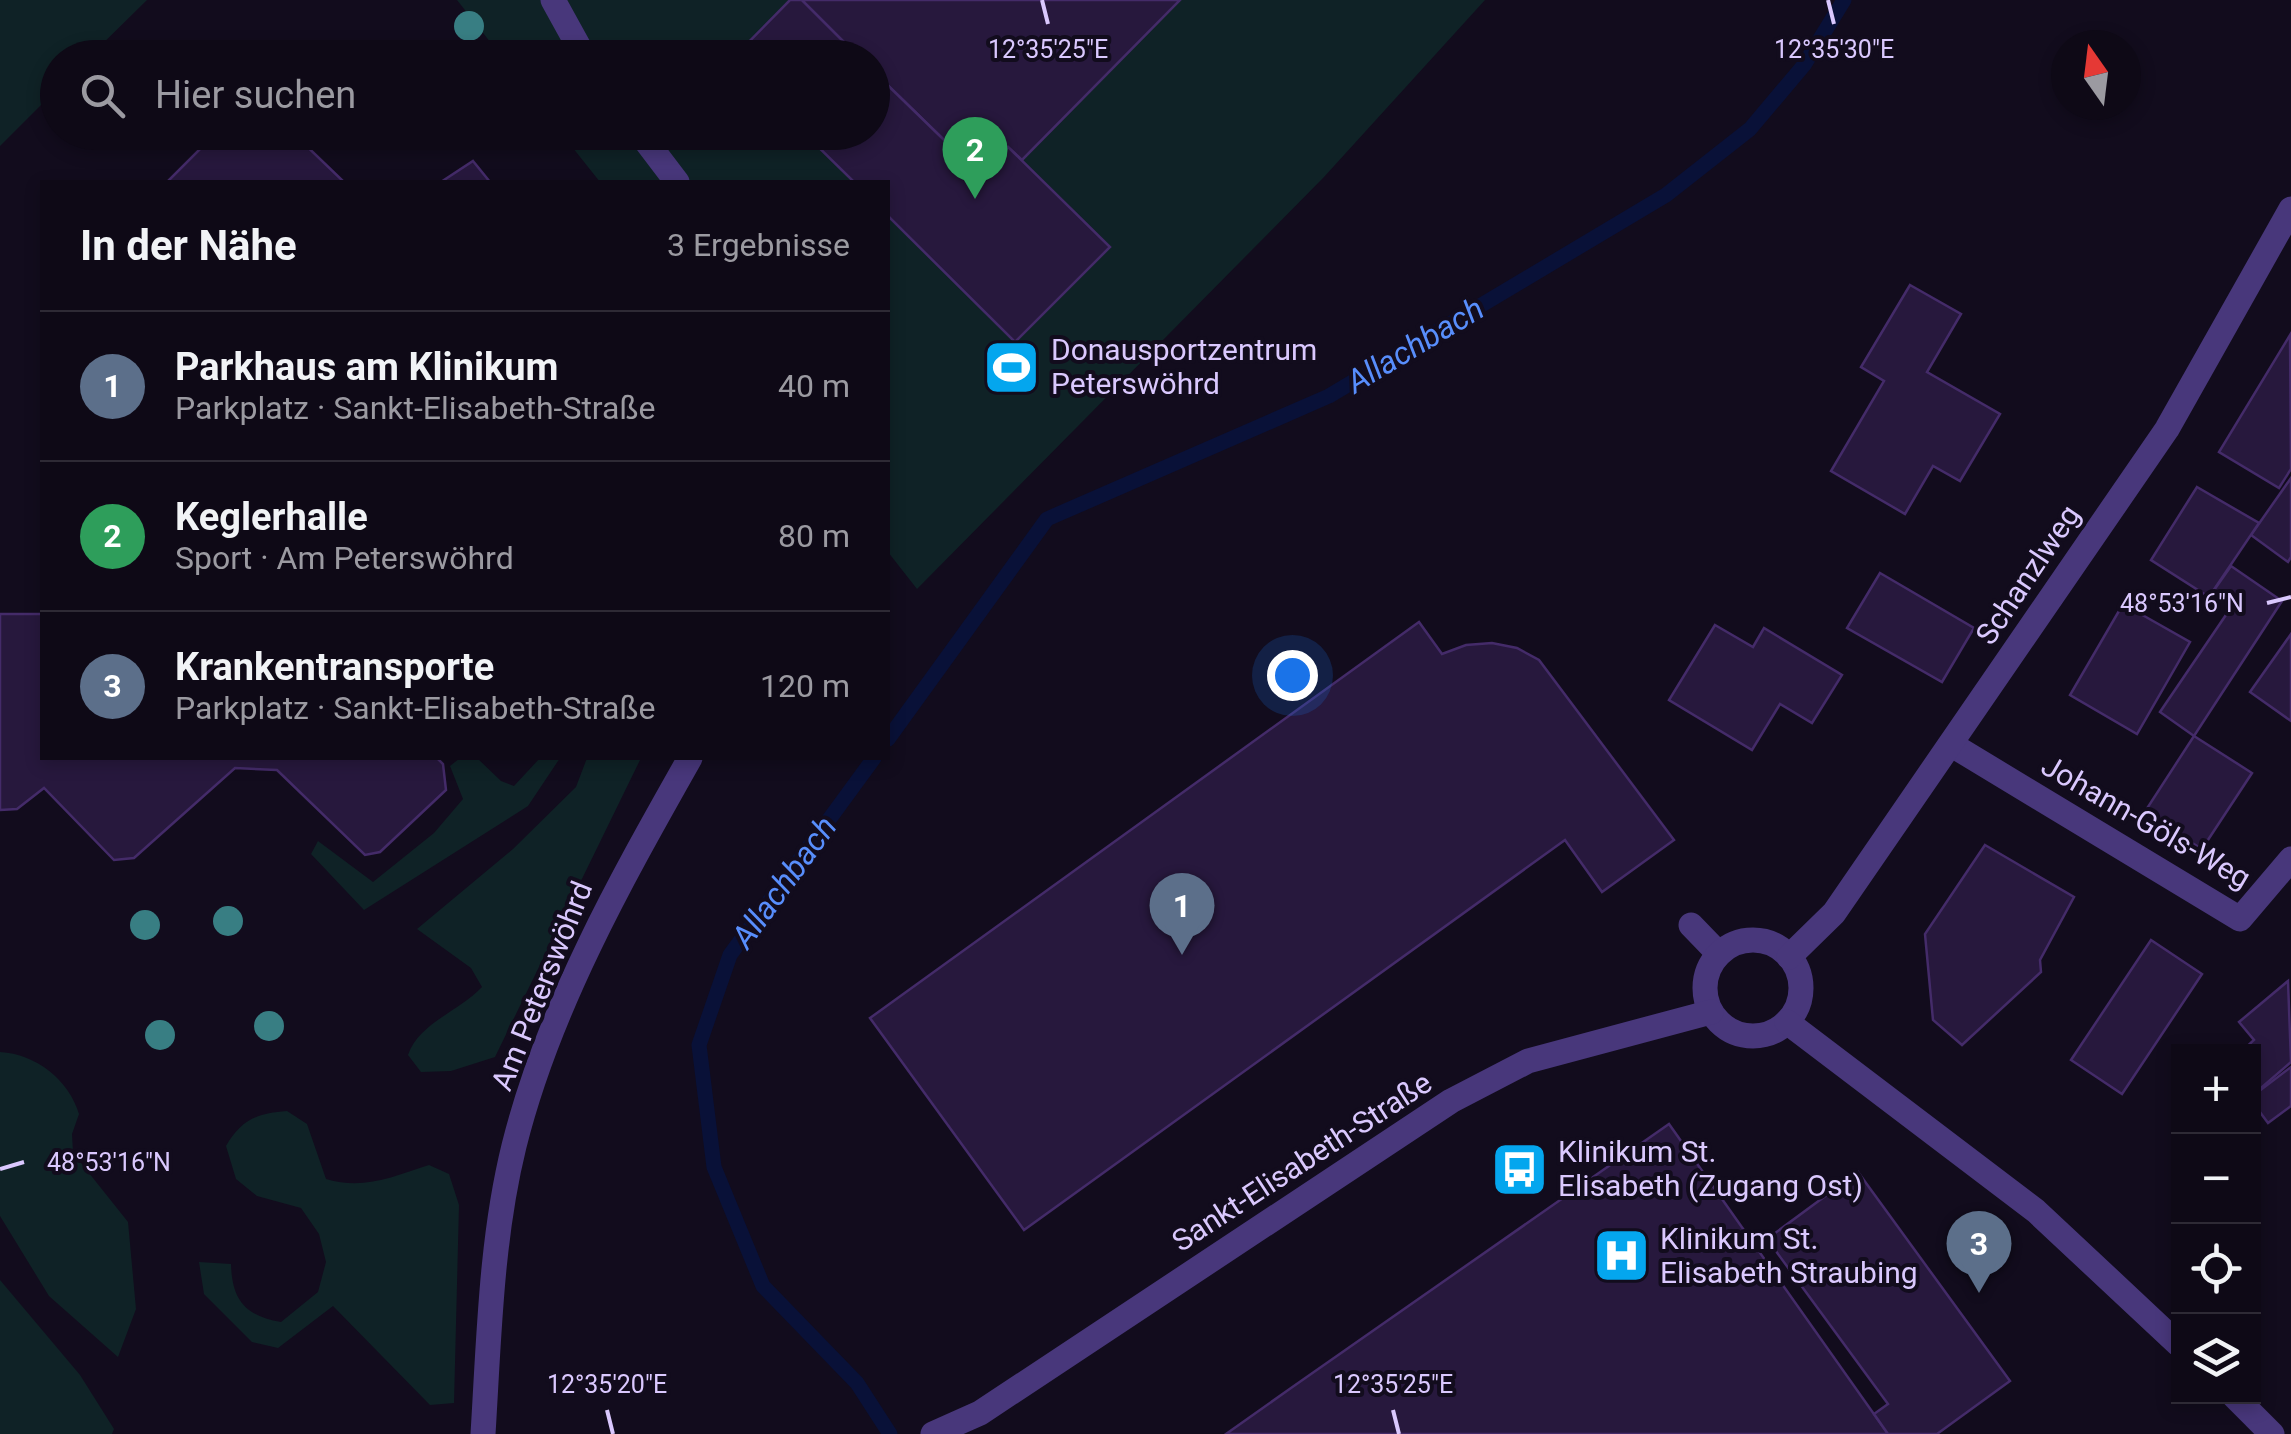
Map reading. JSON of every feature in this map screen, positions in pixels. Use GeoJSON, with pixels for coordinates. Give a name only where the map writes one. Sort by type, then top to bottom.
{"type":"FeatureCollection","features":[{"type":"Feature","properties":{"kind":"street"},"geometry":{"type":"LineString","coordinates":[[553,0],[575,40]]}},
{"type":"Feature","properties":{"kind":"street"},"geometry":{"type":"LineString","coordinates":[[653,150],[675,180]]}},
{"type":"Feature","properties":{"kind":"street","name":"Schanzlweg"},"geometry":{"type":"LineString","coordinates":[[1790,956],[1834,913],[2167,429],[2291,209]]}},
{"type":"Feature","properties":{"kind":"street","name":"Johann-Göls-Weg"},"geometry":{"type":"LineString","coordinates":[[1952,745],[2240,919],[2291,859]]}},
{"type":"Feature","properties":{"kind":"street","name":"Am Peterswöhrd"},"geometry":{"type":"LineString","coordinates":[[484,1434],[502,1203],[520,1126],[542,1057],[624,874],[689,760]]}},
{"type":"Feature","properties":{"kind":"street"},"geometry":{"type":"LineString","coordinates":[[1690,926],[1719,954]]}},
{"type":"Feature","properties":{"kind":"street"},"geometry":{"type":"LineString","coordinates":[[1747,940],[1762,941],[1790,956],[1801,983],[1796,1011],[1775,1032],[1746,1036],[1732,1032],[1711,1012],[1706,976],[1719,954],[1747,940]]}},
{"type":"Feature","properties":{"kind":"street","name":"Sankt-Elisabeth-Straße"},"geometry":{"type":"LineString","coordinates":[[933,1434],[980,1413],[1451,1101],[1528,1061],[1711,1012]]}},
{"type":"Feature","properties":{"kind":"street"},"geometry":{"type":"LineString","coordinates":[[1787,1022],[2036,1211],[2171,1337]]}},
{"type":"Feature","properties":{"kind":"street"},"geometry":{"type":"LineString","coordinates":[[2242,1404],[2272,1434]]}},
{"type":"Feature","properties":{"kind":"green space"},"geometry":{"type":"Polygon","coordinates":[[[0,0],[147,0],[106,40],[40,40],[40,106],[0,146],[0,0]]]}},
{"type":"Feature","properties":{"kind":"green space","name":"Donausportzentrum Peterswöhrd"},"geometry":{"type":"Polygon","coordinates":[[[457,0],[1485,0],[1324,177],[917,589],[890,555],[890,180],[598,180],[575,150],[890,150],[890,40],[489,40],[457,0]]]}},
{"type":"Feature","properties":{"kind":"green space"},"geometry":{"type":"Polygon","coordinates":[[[458,760],[479,760],[501,781],[514,786],[538,760],[559,760],[528,806],[364,910],[311,854],[318,841],[373,882],[434,833],[463,799],[450,766],[458,760]]]}},
{"type":"Feature","properties":{"kind":"green space"},"geometry":{"type":"Polygon","coordinates":[[[586,760],[640,760],[495,1057],[451,1071],[421,1072],[408,1055],[413,1044],[430,1026],[482,987],[471,968],[417,929],[513,849],[576,787],[586,760]]]}},
{"type":"Feature","properties":{"kind":"green space"},"geometry":{"type":"Polygon","coordinates":[[[0,1052],[38,1064],[68,1090],[79,1114],[72,1134],[73,1153],[128,1222],[136,1309],[118,1357],[49,1296],[0,1216],[0,1052]]]}},
{"type":"Feature","properties":{"kind":"green space"},"geometry":{"type":"Polygon","coordinates":[[[287,1111],[307,1124],[326,1179],[366,1183],[429,1165],[449,1174],[459,1205],[454,1403],[430,1405],[333,1306],[278,1348],[252,1342],[204,1294],[199,1262],[231,1264],[234,1288],[243,1305],[269,1319],[281,1322],[318,1292],[326,1262],[319,1234],[301,1208],[257,1196],[236,1179],[226,1146],[251,1120],[287,1111]]]}},
{"type":"Feature","properties":{"kind":"green space"},"geometry":{"type":"Polygon","coordinates":[[[0,1280],[80,1375],[114,1429],[112,1434],[0,1434],[0,1280]]]}},
{"type":"Feature","properties":{"kind":"building"},"geometry":{"type":"Polygon","coordinates":[[[790,0],[802,0],[842,40],[751,40],[790,0]]]}},
{"type":"Feature","properties":{"kind":"building"},"geometry":{"type":"Polygon","coordinates":[[[802,0],[1180,0],[1022,160],[1008,147],[980,175],[890,88],[890,40],[842,40],[802,0]]]}},
{"type":"Feature","properties":{"kind":"building"},"geometry":{"type":"Polygon","coordinates":[[[890,88],[980,175],[1008,147],[1110,247],[1015,342],[890,218],[890,180],[852,180],[821,150],[890,150],[890,88]]]}},
{"type":"Feature","properties":{"kind":"building"},"geometry":{"type":"Polygon","coordinates":[[[199,150],[311,150],[342,180],[169,180],[199,150]]]}},
{"type":"Feature","properties":{"kind":"building"},"geometry":{"type":"Polygon","coordinates":[[[473,161],[488,180],[444,180],[473,161]]]}},
{"type":"Feature","properties":{"kind":"building"},"geometry":{"type":"Polygon","coordinates":[[[1910,285],[1961,314],[1927,372],[2000,414],[1960,481],[1933,466],[1905,514],[1831,471],[1884,381],[1861,367],[1910,285]]]}},
{"type":"Feature","properties":{"kind":"building"},"geometry":{"type":"Polygon","coordinates":[[[2290,335],[2291,469],[2279,488],[2219,452],[2290,335]]]}},
{"type":"Feature","properties":{"kind":"building"},"geometry":{"type":"Polygon","coordinates":[[[2291,478],[2291,557],[2288,562],[2251,535],[2291,478]]]}},
{"type":"Feature","properties":{"kind":"building"},"geometry":{"type":"Polygon","coordinates":[[[2197,487],[2259,523],[2209,597],[2151,560],[2197,487]]]}},
{"type":"Feature","properties":{"kind":"building"},"geometry":{"type":"Polygon","coordinates":[[[2231,566],[2282,601],[2194,736],[2160,712],[2232,606],[2212,593],[2231,566]]]}},
{"type":"Feature","properties":{"kind":"building"},"geometry":{"type":"Polygon","coordinates":[[[1880,573],[1974,628],[1942,682],[1847,628],[1880,573]]]}},
{"type":"Feature","properties":{"kind":"building"},"geometry":{"type":"Polygon","coordinates":[[[2123,604],[2190,642],[2137,734],[2070,695],[2123,604]]]}},
{"type":"Feature","properties":{"kind":"building"},"geometry":{"type":"Polygon","coordinates":[[[0,614],[40,614],[40,760],[439,760],[446,790],[380,852],[365,855],[277,770],[235,768],[134,858],[114,860],[44,788],[17,809],[0,810],[0,614]]]}},
{"type":"Feature","properties":{"kind":"building"},"geometry":{"type":"Polygon","coordinates":[[[1419,622],[1442,654],[1466,645],[1492,643],[1517,648],[1539,660],[1674,840],[1602,892],[1565,840],[1024,1230],[870,1018],[1419,622]]]}},
{"type":"Feature","properties":{"kind":"building"},"geometry":{"type":"Polygon","coordinates":[[[1715,625],[1753,647],[1764,628],[1842,675],[1812,723],[1780,704],[1752,750],[1669,700],[1715,625]]]}},
{"type":"Feature","properties":{"kind":"building"},"geometry":{"type":"Polygon","coordinates":[[[2291,634],[2291,721],[2250,692],[2291,634]]]}},
{"type":"Feature","properties":{"kind":"building"},"geometry":{"type":"Polygon","coordinates":[[[2194,736],[2252,773],[2202,849],[2144,813],[2194,736]]]}},
{"type":"Feature","properties":{"kind":"building"},"geometry":{"type":"Polygon","coordinates":[[[1985,845],[2074,897],[2040,960],[2041,972],[1962,1045],[1933,1020],[1925,934],[1985,845]]]}},
{"type":"Feature","properties":{"kind":"building"},"geometry":{"type":"Polygon","coordinates":[[[2151,940],[2202,974],[2122,1094],[2071,1060],[2151,940]]]}},
{"type":"Feature","properties":{"kind":"building"},"geometry":{"type":"Polygon","coordinates":[[[2288,981],[2291,1062],[2261,1088],[2261,1044],[2250,1044],[2254,1040],[2239,1022],[2288,981]]]}},
{"type":"Feature","properties":{"kind":"building"},"geometry":{"type":"Polygon","coordinates":[[[2291,1067],[2291,1106],[2268,1123],[2261,1114],[2261,1090],[2291,1067]]]}},
{"type":"Feature","properties":{"kind":"building","name":"Klinikum St. Elisabeth Straubing"},"geometry":{"type":"Polygon","coordinates":[[[1669,1124],[1888,1434],[1226,1434],[1291,1388],[1669,1124]]]}},
{"type":"Feature","properties":{"kind":"building"},"geometry":{"type":"Polygon","coordinates":[[[1858,1172],[2010,1381],[1937,1434],[1888,1434],[1874,1414],[1888,1404],[1767,1239],[1858,1172]]]}},
{"type":"Feature","properties":{"kind":"waterway","name":"Allachbach"},"geometry":{"type":"LineString","coordinates":[[890,736],[1047,519],[1329,396],[1666,195],[1750,129],[1804,65],[1844,0]]}},
{"type":"Feature","properties":{"kind":"waterway","name":"Allachbach"},"geometry":{"type":"LineString","coordinates":[[873,760],[730,955],[699,1045],[714,1167],[763,1286],[857,1383],[890,1434]]}},
{"type":"Feature","properties":{"kind":"place","name":"Keglerhalle"},"geometry":{"type":"Point","coordinates":[975,199]}},
{"type":"Feature","properties":{"kind":"place","name":"Donausportzentrum Peterswöhrd"},"geometry":{"type":"Point","coordinates":[1012,367]}},
{"type":"Feature","properties":{"kind":"place","name":"Parkhaus am Klinikum"},"geometry":{"type":"Point","coordinates":[1182,955]}},
{"type":"Feature","properties":{"kind":"place","name":"Klinikum St. Elisabeth (Zugang Ost)"},"geometry":{"type":"Point","coordinates":[1519,1169]}},
{"type":"Feature","properties":{"kind":"place","name":"Klinikum St. Elisabeth Straubing"},"geometry":{"type":"Point","coordinates":[1621,1256]}},
{"type":"Feature","properties":{"kind":"place","name":"Krankentransporte"},"geometry":{"type":"Point","coordinates":[1979,1293]}}]}
